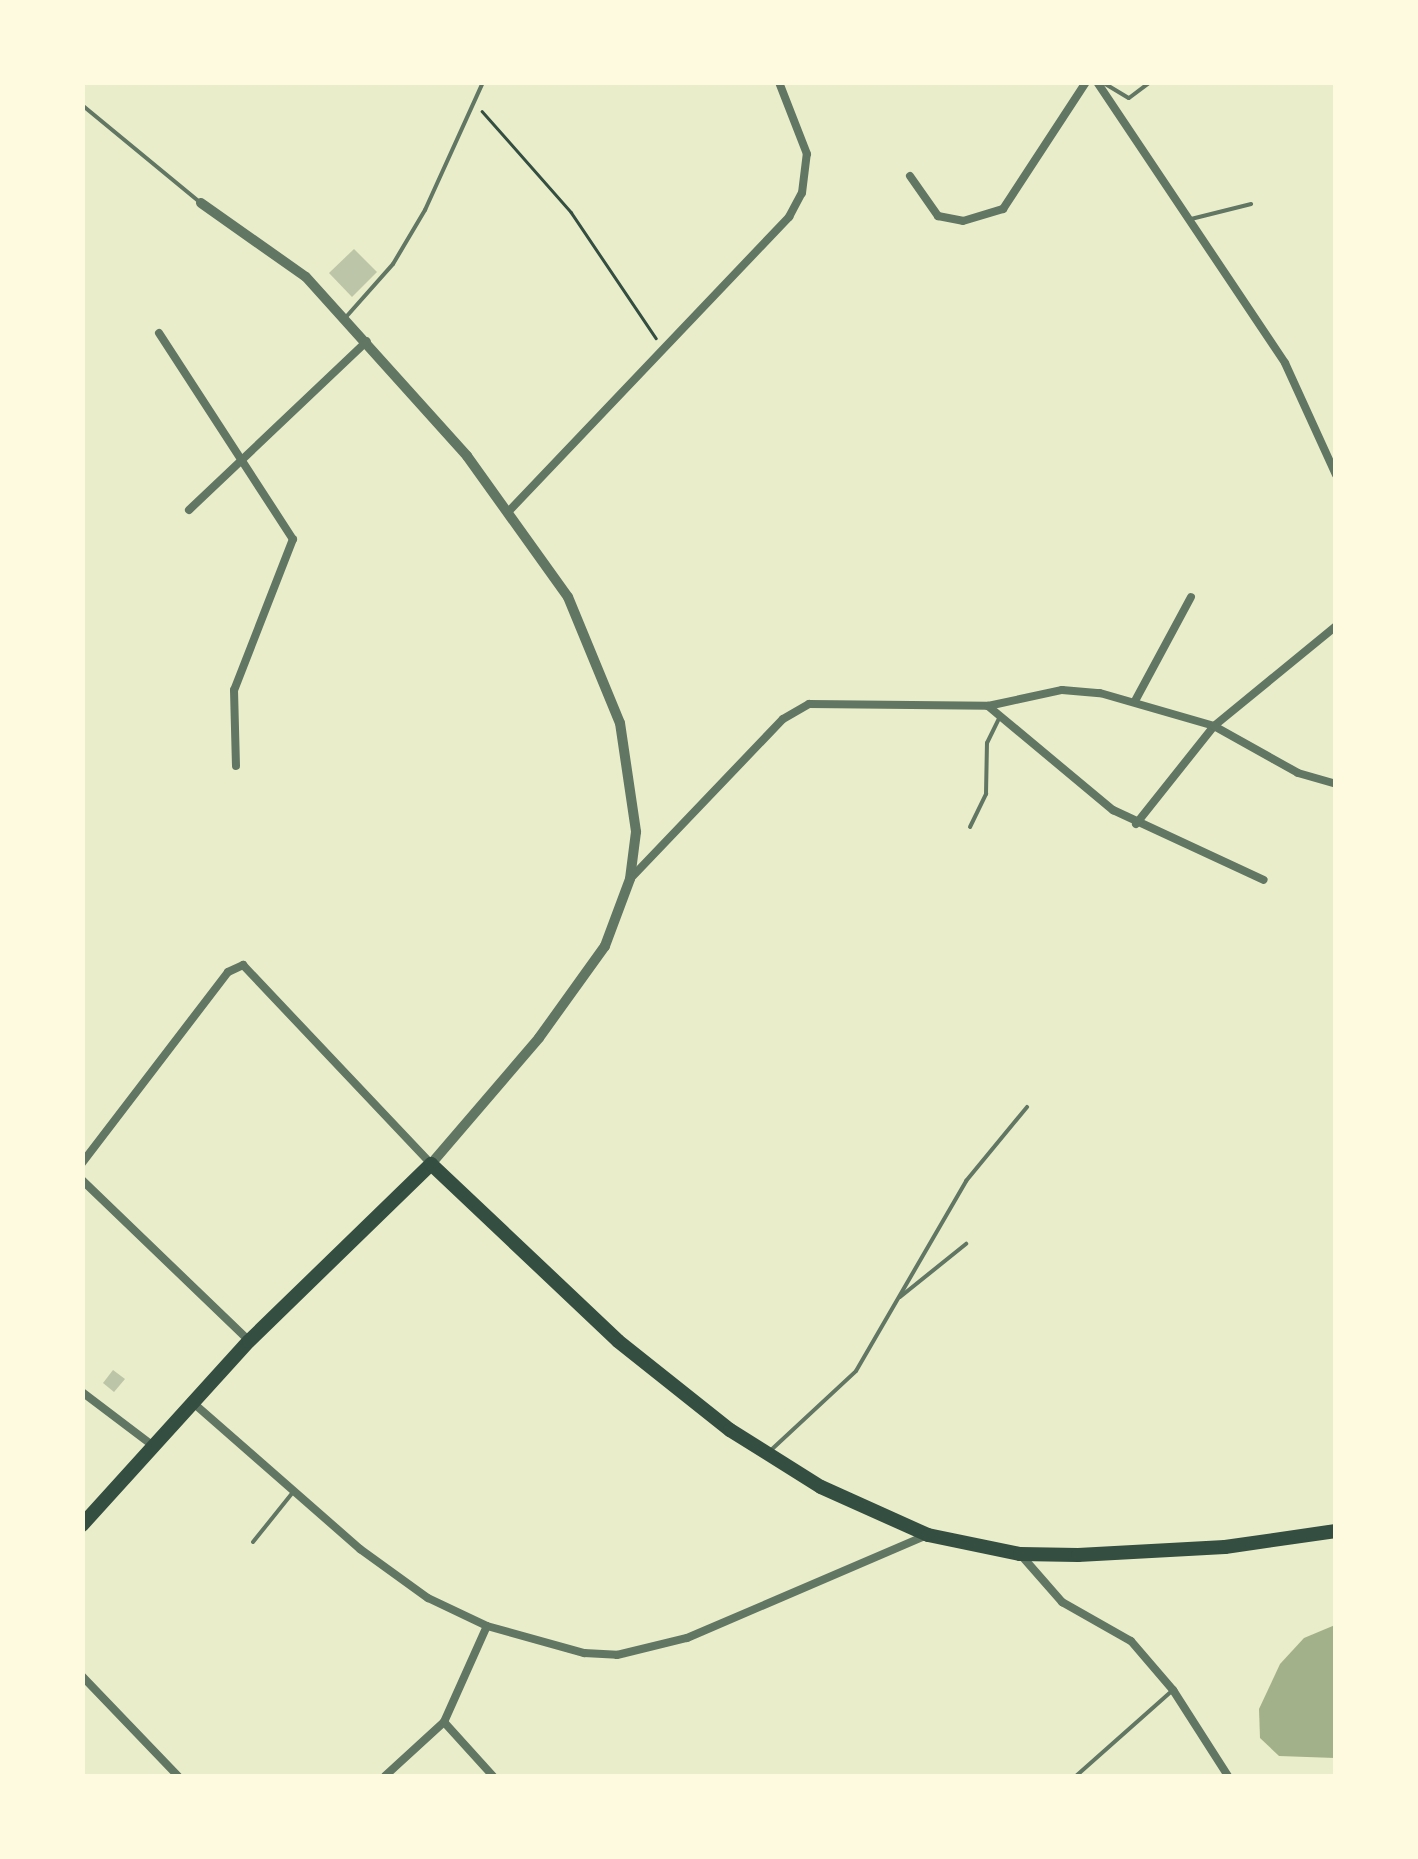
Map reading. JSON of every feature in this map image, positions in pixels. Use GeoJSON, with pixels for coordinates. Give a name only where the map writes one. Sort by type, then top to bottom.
{"type":"FeatureCollection","features":[{"type":"Feature","properties":{"kind":"highway"},"geometry":{"type":"LineString","coordinates":[[82,1525],[249,1340],[431,1164],[618,1341],[766,1454],[928,1534],[1020,1554],[1174,1551],[1336,1530]]}},
{"type":"Feature","properties":{"kind":"street"},"geometry":{"type":"LineString","coordinates":[[510,510],[775,236],[802,193],[804,140],[779,82]]}},
{"type":"Feature","properties":{"kind":"street"},"geometry":{"type":"LineString","coordinates":[[910,176],[938,216],[963,221],[1003,209],[1086,82]]}},
{"type":"Feature","properties":{"kind":"street"},"geometry":{"type":"LineString","coordinates":[[1100,82],[1186,220],[1286,363],[1336,475]]}},
{"type":"Feature","properties":{"kind":"street"},"geometry":{"type":"LineString","coordinates":[[82,1163],[228,972],[243,965],[431,1164],[582,985],[605,946],[630,879],[633,778],[594,653],[583,626],[510,510],[346,317],[264,242],[201,202]]}},
{"type":"Feature","properties":{"kind":"street"},"geometry":{"type":"LineString","coordinates":[[159,333],[242,464],[290,530],[294,550],[234,690],[236,766]]}},
{"type":"Feature","properties":{"kind":"street"},"geometry":{"type":"LineString","coordinates":[[189,510],[242,464],[367,341]]}},
{"type":"Feature","properties":{"kind":"street"},"geometry":{"type":"LineString","coordinates":[[1135,700],[1191,597]]}},
{"type":"Feature","properties":{"kind":"street"},"geometry":{"type":"LineString","coordinates":[[1136,824],[1214,726],[1336,626]]}},
{"type":"Feature","properties":{"kind":"street"},"geometry":{"type":"LineString","coordinates":[[630,879],[799,707],[988,706],[1062,690],[1135,700],[1214,726],[1298,773],[1336,784]]}},
{"type":"Feature","properties":{"kind":"street"},"geometry":{"type":"LineString","coordinates":[[988,706],[1136,824],[1264,880]]}},
{"type":"Feature","properties":{"kind":"street"},"geometry":{"type":"LineString","coordinates":[[82,1180],[249,1340]]}},
{"type":"Feature","properties":{"kind":"street"},"geometry":{"type":"LineString","coordinates":[[82,1392],[152,1445]]}},
{"type":"Feature","properties":{"kind":"street"},"geometry":{"type":"LineString","coordinates":[[191,1401],[402,1580],[486,1626],[584,1653],[648,1650],[928,1534]]}},
{"type":"Feature","properties":{"kind":"street"},"geometry":{"type":"LineString","coordinates":[[1020,1554],[1036,1580],[1062,1602],[1131,1641],[1174,1690],[1228,1776]]}},
{"type":"Feature","properties":{"kind":"street"},"geometry":{"type":"LineString","coordinates":[[385,1776],[444,1722],[486,1626]]}},
{"type":"Feature","properties":{"kind":"street"},"geometry":{"type":"LineString","coordinates":[[82,1676],[178,1776]]}},
{"type":"Feature","properties":{"kind":"street"},"geometry":{"type":"LineString","coordinates":[[444,1722],[493,1776]]}},
{"type":"Feature","properties":{"kind":"lane"},"geometry":{"type":"LineString","coordinates":[[346,317],[417,224],[483,82]]}},
{"type":"Feature","properties":{"kind":"lane"},"geometry":{"type":"LineString","coordinates":[[1100,82],[1130,98],[1150,82]]}},
{"type":"Feature","properties":{"kind":"lane"},"geometry":{"type":"LineString","coordinates":[[82,105],[201,202]]}},
{"type":"Feature","properties":{"kind":"lane"},"geometry":{"type":"LineString","coordinates":[[1186,220],[1251,204]]}},
{"type":"Feature","properties":{"kind":"lane"},"geometry":{"type":"LineString","coordinates":[[970,826],[986,794],[987,743],[1000,716]]}},
{"type":"Feature","properties":{"kind":"lane"},"geometry":{"type":"LineString","coordinates":[[766,1454],[856,1371],[966,1181],[1027,1107]]}},
{"type":"Feature","properties":{"kind":"lane"},"geometry":{"type":"LineString","coordinates":[[896,1300],[966,1244]]}},
{"type":"Feature","properties":{"kind":"lane"},"geometry":{"type":"LineString","coordinates":[[253,1542],[294,1492]]}},
{"type":"Feature","properties":{"kind":"lane"},"geometry":{"type":"LineString","coordinates":[[1076,1776],[1174,1690]]}},
{"type":"Feature","properties":{"kind":"path"},"geometry":{"type":"LineString","coordinates":[[474,103],[571,212],[665,350]]}},
{"type":"Feature","properties":{"kind":"shaded area"},"geometry":{"type":"Polygon","coordinates":[[[1335,1625],[1335,1758],[1279,1756],[1260,1738],[1259,1709],[1280,1664],[1304,1638],[1335,1625]]]}},
{"type":"Feature","properties":{"kind":"building"},"geometry":{"type":"Polygon","coordinates":[[[354,249],[377,272],[352,297],[329,273],[354,249]]]}},
{"type":"Feature","properties":{"kind":"building"},"geometry":{"type":"Polygon","coordinates":[[[113,1370],[125,1379],[114,1392],[103,1383],[113,1370]]]}}]}
